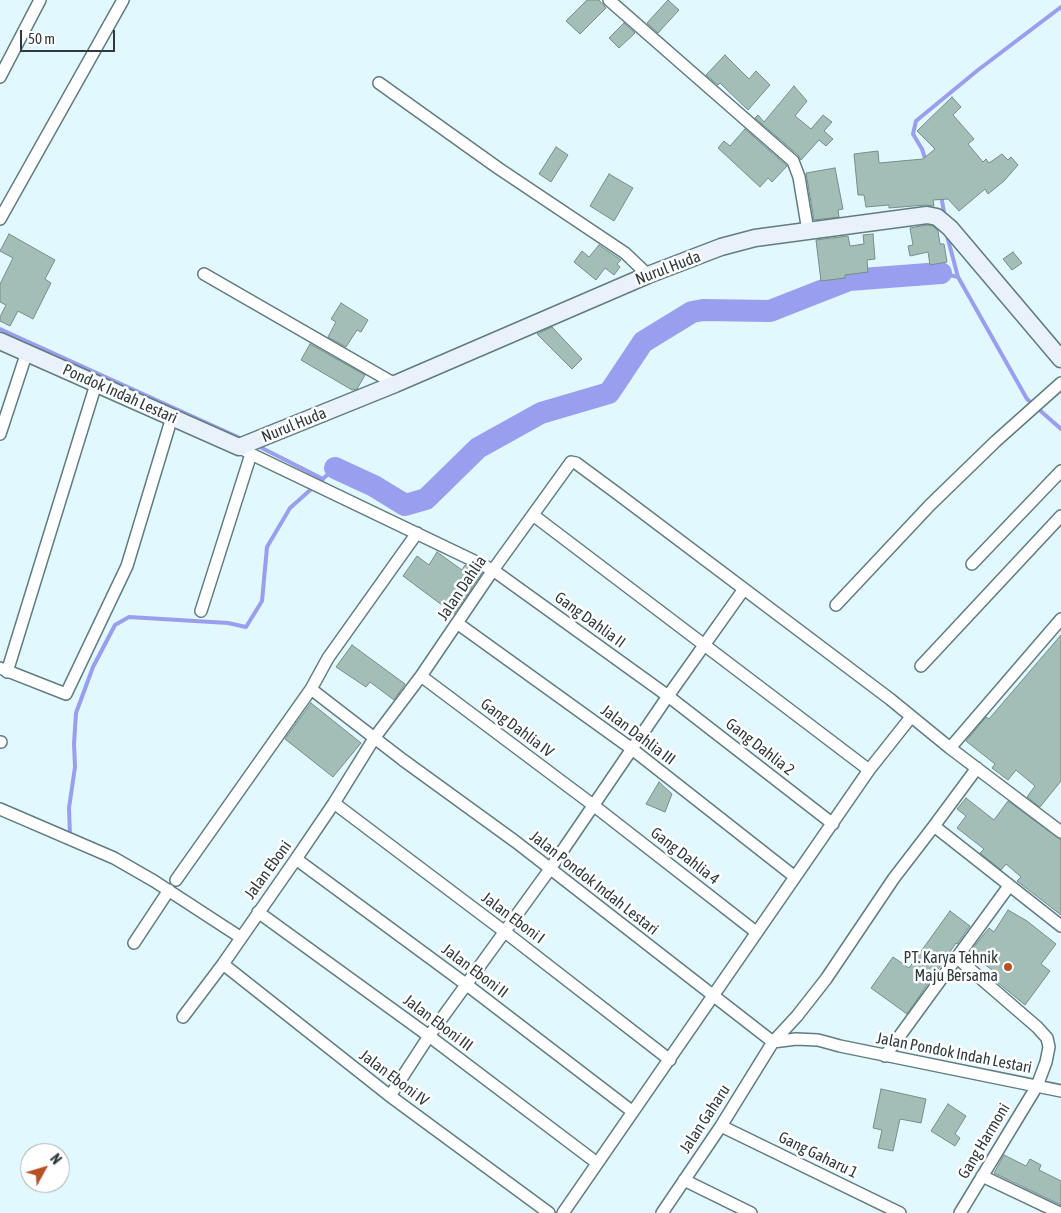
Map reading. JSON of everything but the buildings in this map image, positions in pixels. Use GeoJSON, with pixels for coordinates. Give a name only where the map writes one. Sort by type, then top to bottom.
{"type":"FeatureCollection","features":[{"type":"Feature","properties":{"kind":"street"},"geometry":{"type":"LineString","coordinates":[[0,77],[40,0]]}},
{"type":"Feature","properties":{"kind":"street"},"geometry":{"type":"LineString","coordinates":[[0,219],[122,0]]}},
{"type":"Feature","properties":{"kind":"street"},"geometry":{"type":"LineString","coordinates":[[609,0],[793,161],[799,177],[808,231]]}},
{"type":"Feature","properties":{"kind":"street"},"geometry":{"type":"LineString","coordinates":[[379,84],[498,168],[625,253],[648,275]]}},
{"type":"Feature","properties":{"kind":"street","name":"Nurul Huda"},"geometry":{"type":"LineString","coordinates":[[245,451],[648,275],[740,242],[755,238],[927,215],[937,217],[945,224],[1061,359]]}},
{"type":"Feature","properties":{"kind":"street"},"geometry":{"type":"LineString","coordinates":[[204,274],[395,384]]}},
{"type":"Feature","properties":{"kind":"street","name":"Pondok Indah Lestari"},"geometry":{"type":"LineString","coordinates":[[0,342],[172,416],[245,451]]}},
{"type":"Feature","properties":{"kind":"street"},"geometry":{"type":"LineString","coordinates":[[0,434],[27,352]]}},
{"type":"Feature","properties":{"kind":"street"},"geometry":{"type":"LineString","coordinates":[[836,605],[930,505],[1061,382]]}},
{"type":"Feature","properties":{"kind":"street"},"geometry":{"type":"LineString","coordinates":[[96,384],[4,670],[66,694],[127,566],[172,416]]}},
{"type":"Feature","properties":{"kind":"street"},"geometry":{"type":"LineString","coordinates":[[201,611],[245,451]]}},
{"type":"Feature","properties":{"kind":"street","name":"Gang Dahlia II"},"geometry":{"type":"LineString","coordinates":[[245,451],[493,570],[668,696]]}},
{"type":"Feature","properties":{"kind":"street","name":"Jalan Dahlia"},"geometry":{"type":"LineString","coordinates":[[376,737],[421,676],[567,464],[571,462],[576,463],[744,589]]}},
{"type":"Feature","properties":{"kind":"street"},"geometry":{"type":"LineString","coordinates":[[972,564],[1061,471]]}},
{"type":"Feature","properties":{"kind":"street"},"geometry":{"type":"LineString","coordinates":[[533,515],[869,770]]}},
{"type":"Feature","properties":{"kind":"street"},"geometry":{"type":"LineString","coordinates":[[921,666],[1061,516]]}},
{"type":"Feature","properties":{"kind":"street"},"geometry":{"type":"LineString","coordinates":[[176,880],[311,689],[328,658],[417,533]]}},
{"type":"Feature","properties":{"kind":"street"},"geometry":{"type":"LineString","coordinates":[[390,1096],[429,1036],[506,932],[744,589],[1061,832]]}},
{"type":"Feature","properties":{"kind":"street"},"geometry":{"type":"LineString","coordinates":[[950,748],[1061,619]]}},
{"type":"Feature","properties":{"kind":"street","name":"Jalan Dahlia III"},"geometry":{"type":"LineString","coordinates":[[457,623],[632,749],[795,877]]}},
{"type":"Feature","properties":{"kind":"street","name":"Gang Dahlia IV"},"geometry":{"type":"LineString","coordinates":[[421,676],[593,805]]}},
{"type":"Feature","properties":{"kind":"street","name":"Jalan Pondok Indah Lestari"},"geometry":{"type":"LineString","coordinates":[[311,689],[550,869],[773,1042],[796,1039],[818,1040],[885,1056],[956,1068],[1061,1091]]}},
{"type":"Feature","properties":{"kind":"street","name":"Gang Dahlia 2"},"geometry":{"type":"LineString","coordinates":[[668,696],[833,824]]}},
{"type":"Feature","properties":{"kind":"street"},"geometry":{"type":"LineString","coordinates":[[563,1213],[869,770],[912,716]]}},
{"type":"Feature","properties":{"kind":"street","name":"Jalan Eboni"},"geometry":{"type":"LineString","coordinates":[[182,1017],[223,964],[296,859],[334,804],[376,737]]}},
{"type":"Feature","properties":{"kind":"street","name":"Jalan Gaharu"},"geometry":{"type":"LineString","coordinates":[[662,1213],[721,1126],[773,1042],[797,1016],[826,979],[894,878],[977,768]]}},
{"type":"Feature","properties":{"kind":"street","name":"Jalan Eboni I"},"geometry":{"type":"LineString","coordinates":[[334,804],[506,932],[670,1060]]}},
{"type":"Feature","properties":{"kind":"street","name":"Gang Dahlia 4"},"geometry":{"type":"LineString","coordinates":[[593,805],[756,932]]}},
{"type":"Feature","properties":{"kind":"street"},"geometry":{"type":"LineString","coordinates":[[0,809],[114,858],[169,890],[240,937]]}},
{"type":"Feature","properties":{"kind":"street"},"geometry":{"type":"LineString","coordinates":[[934,826],[1061,926]]}},
{"type":"Feature","properties":{"kind":"street","name":"Jalan Eboni II"},"geometry":{"type":"LineString","coordinates":[[296,859],[468,985],[633,1112]]}},
{"type":"Feature","properties":{"kind":"street"},"geometry":{"type":"LineString","coordinates":[[885,1056],[1008,886]]}},
{"type":"Feature","properties":{"kind":"street"},"geometry":{"type":"LineString","coordinates":[[134,943],[169,890]]}},
{"type":"Feature","properties":{"kind":"street","name":"Jalan Eboni III"},"geometry":{"type":"LineString","coordinates":[[258,912],[429,1036],[597,1163]]}},
{"type":"Feature","properties":{"kind":"street","name":"Gang Harmoni"},"geometry":{"type":"LineString","coordinates":[[956,957],[1037,1027],[1047,1038],[1049,1047],[1046,1062],[1037,1086],[960,1213]]}},
{"type":"Feature","properties":{"kind":"street","name":"Jalan Eboni IV"},"geometry":{"type":"LineString","coordinates":[[223,964],[390,1096],[549,1213]]}},
{"type":"Feature","properties":{"kind":"street","name":"Gang Gaharu 1"},"geometry":{"type":"LineString","coordinates":[[721,1126],[900,1213]]}},
{"type":"Feature","properties":{"kind":"street"},"geometry":{"type":"LineString","coordinates":[[982,1176],[1060,1213]]}},
{"type":"Feature","properties":{"kind":"street"},"geometry":{"type":"LineString","coordinates":[[684,1180],[751,1213]]}},
{"type":"Feature","properties":{"kind":"waterway"},"geometry":{"type":"LineString","coordinates":[[926,161],[922,149],[913,134],[916,121],[978,70],[1061,7]]}},
{"type":"Feature","properties":{"kind":"waterway"},"geometry":{"type":"LineString","coordinates":[[941,195],[945,218]]}},
{"type":"Feature","properties":{"kind":"waterway"},"geometry":{"type":"LineString","coordinates":[[946,232],[958,277]]}},
{"type":"Feature","properties":{"kind":"waterway"},"geometry":{"type":"LineString","coordinates":[[941,273],[958,277],[1027,399],[1061,429]]}},
{"type":"Feature","properties":{"kind":"waterway"},"geometry":{"type":"LineString","coordinates":[[335,468],[374,486],[405,505],[426,499],[478,448],[541,413],[609,393],[643,342],[692,312],[703,310],[770,311],[849,280],[941,273]]}},
{"type":"Feature","properties":{"kind":"waterway"},"geometry":{"type":"LineString","coordinates":[[0,329],[242,439]]}},
{"type":"Feature","properties":{"kind":"waterway"},"geometry":{"type":"LineString","coordinates":[[256,445],[323,479]]}},
{"type":"Feature","properties":{"kind":"waterway"},"geometry":{"type":"LineString","coordinates":[[70,835],[69,808],[75,767],[76,713],[93,667],[115,625],[129,617],[228,623],[246,627],[262,601],[267,547],[290,508],[335,468]]}},
{"type":"Feature","properties":{"kind":"place","name":"PT. Karya Tehnik Maju Bersama"},"geometry":{"type":"Point","coordinates":[1008,967]}}]}
